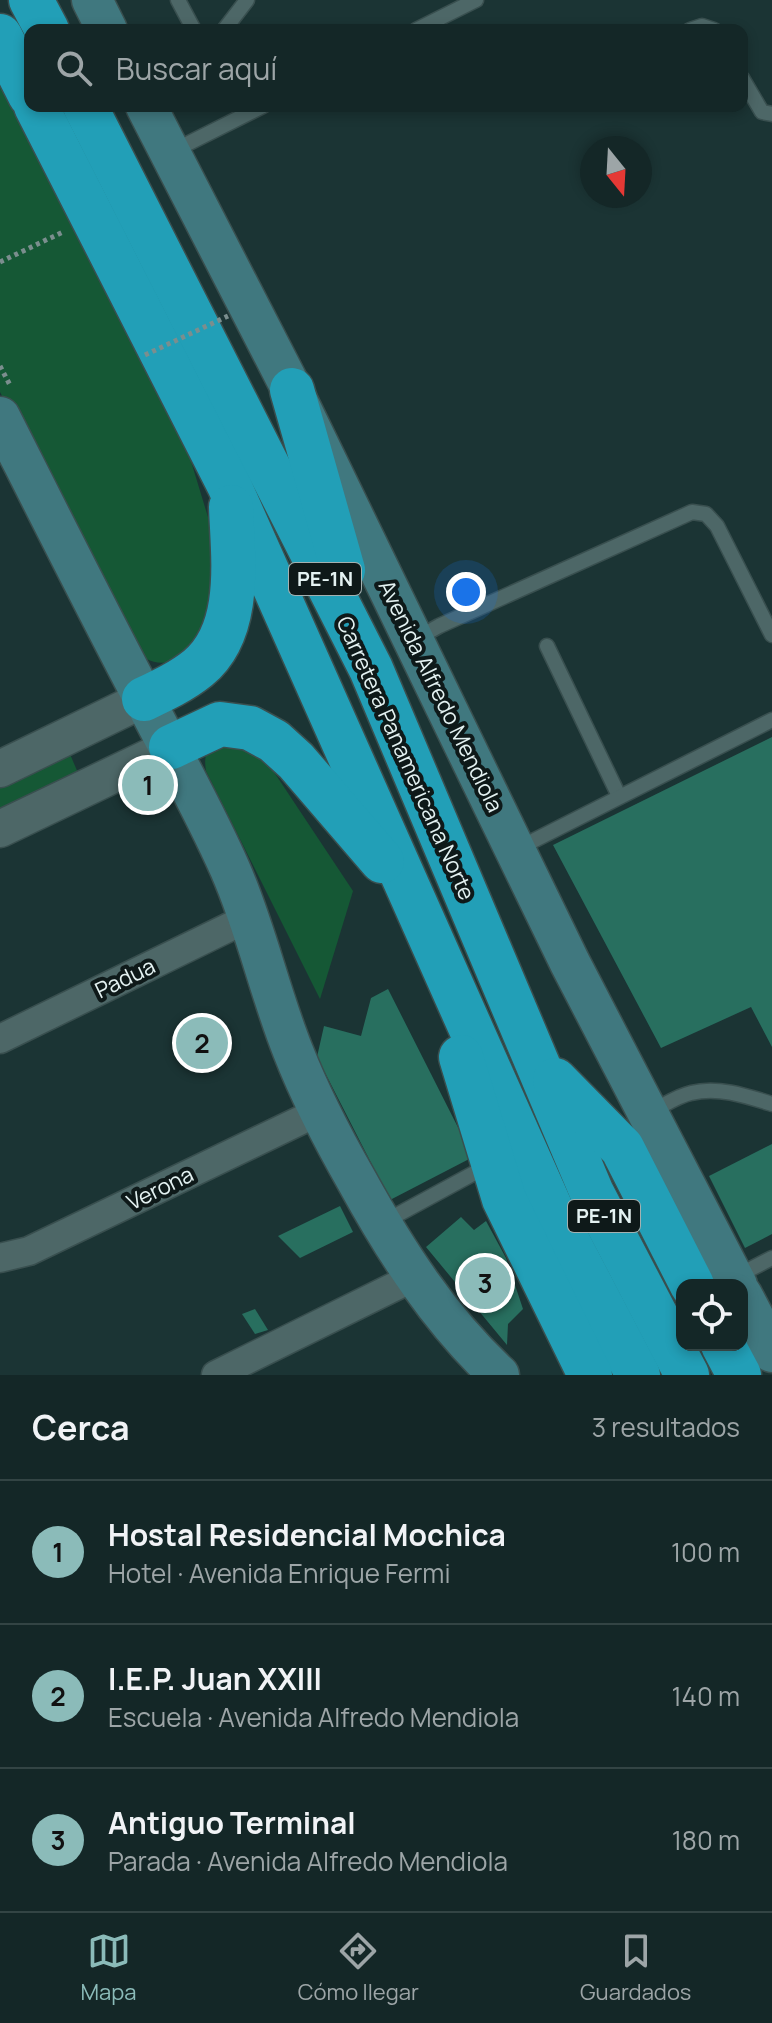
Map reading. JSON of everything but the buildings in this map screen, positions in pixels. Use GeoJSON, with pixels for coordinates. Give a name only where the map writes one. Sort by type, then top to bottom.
{"type":"FeatureCollection","features":[{"type":"Feature","properties":{"kind":"highway"},"geometry":{"type":"LineString","coordinates":[[31,0],[44,24]]}},
{"type":"Feature","properties":{"kind":"highway"},"geometry":{"type":"LineString","coordinates":[[0,36],[24,83]]}},
{"type":"Feature","properties":{"kind":"highway","name":"PE-1N"},"geometry":{"type":"LineString","coordinates":[[39,112],[229,485],[552,1211],[638,1375]]}},
{"type":"Feature","properties":{"kind":"highway","name":"Carretera Panamericana Norte"},"geometry":{"type":"LineString","coordinates":[[88,112],[371,669],[592,1193],[683,1368]]}},
{"type":"Feature","properties":{"kind":"highway"},"geometry":{"type":"LineString","coordinates":[[292,390],[371,669]]}},
{"type":"Feature","properties":{"kind":"highway"},"geometry":{"type":"LineString","coordinates":[[144,699],[182,680],[202,665],[218,643],[227,619],[233,582],[229,485]]}},
{"type":"Feature","properties":{"kind":"highway"},"geometry":{"type":"LineString","coordinates":[[171,747],[220,724],[250,728],[274,741],[296,761],[413,897]]}},
{"type":"Feature","properties":{"kind":"highway"},"geometry":{"type":"LineString","coordinates":[[447,972],[463,1071],[504,1199],[590,1375]]}},
{"type":"Feature","properties":{"kind":"highway"},"geometry":{"type":"LineString","coordinates":[[539,1064],[622,1148],[721,1279]]}},
{"type":"Feature","properties":{"kind":"highway"},"geometry":{"type":"LineString","coordinates":[[726,1351],[739,1375]]}},
{"type":"Feature","properties":{"kind":"main road"},"geometry":{"type":"LineString","coordinates":[[92,0],[104,24]]}},
{"type":"Feature","properties":{"kind":"main road","name":"Avenida Alfredo Mendiola"},"geometry":{"type":"LineString","coordinates":[[159,126],[292,390],[515,850],[648,1113],[723,1279]]}},
{"type":"Feature","properties":{"kind":"main road"},"geometry":{"type":"LineString","coordinates":[[7,405],[144,699],[171,747],[229,867],[250,917],[292,1048],[318,1112],[414,1277],[497,1374]]}},
{"type":"Feature","properties":{"kind":"main road","name":"Avenida Alfredo Mendiola"},"geometry":{"type":"LineString","coordinates":[[748,1318],[772,1352]]}},
{"type":"Feature","properties":{"kind":"street"},"geometry":{"type":"LineString","coordinates":[[0,769],[144,699]]}},
{"type":"Feature","properties":{"kind":"street"},"geometry":{"type":"LineString","coordinates":[[0,829],[171,747]]}},
{"type":"Feature","properties":{"kind":"street","name":"Padua"},"geometry":{"type":"LineString","coordinates":[[0,1039],[250,917]]}},
{"type":"Feature","properties":{"kind":"street","name":"Verona"},"geometry":{"type":"LineString","coordinates":[[0,1258],[29,1251],[318,1112]]}},
{"type":"Feature","properties":{"kind":"street"},"geometry":{"type":"LineString","coordinates":[[216,1375],[414,1277]]}},
{"type":"Feature","properties":{"kind":"lane"},"geometry":{"type":"LineString","coordinates":[[178,0],[191,24]]}},
{"type":"Feature","properties":{"kind":"lane"},"geometry":{"type":"LineString","coordinates":[[229,24],[247,0]]}},
{"type":"Feature","properties":{"kind":"lane"},"geometry":{"type":"LineString","coordinates":[[428,24],[476,0]]}},
{"type":"Feature","properties":{"kind":"lane"},"geometry":{"type":"LineString","coordinates":[[748,88],[762,112],[772,114]]}},
{"type":"Feature","properties":{"kind":"lane"},"geometry":{"type":"LineString","coordinates":[[159,126],[232,112]]}},
{"type":"Feature","properties":{"kind":"lane"},"geometry":{"type":"LineString","coordinates":[[414,640],[692,512],[706,514],[717,526],[772,635]]}},
{"type":"Feature","properties":{"kind":"lane"},"geometry":{"type":"LineString","coordinates":[[547,646],[619,796]]}},
{"type":"Feature","properties":{"kind":"lane"},"geometry":{"type":"LineString","coordinates":[[515,850],[772,720]]}},
{"type":"Feature","properties":{"kind":"lane"},"geometry":{"type":"LineString","coordinates":[[648,1113],[691,1093],[712,1091],[740,1094],[772,1104]]}},
{"type":"Feature","properties":{"kind":"lane"},"geometry":{"type":"LineString","coordinates":[[381,1224],[478,1171]]}},
{"type":"Feature","properties":{"kind":"lane"},"geometry":{"type":"LineString","coordinates":[[738,1279],[772,1258]]}},
{"type":"Feature","properties":{"kind":"path"},"geometry":{"type":"LineString","coordinates":[[0,262],[70,229]]}},
{"type":"Feature","properties":{"kind":"path"},"geometry":{"type":"LineString","coordinates":[[145,355],[228,316]]}},
{"type":"Feature","properties":{"kind":"path"},"geometry":{"type":"LineString","coordinates":[[0,366],[7,405]]}},
{"type":"Feature","properties":{"kind":"green space"},"geometry":{"type":"Polygon","coordinates":[[[0,85],[158,386],[177,415],[211,527],[215,546],[206,636],[168,662],[150,661],[128,645],[0,392],[0,85]]]}},
{"type":"Feature","properties":{"kind":"green space"},"geometry":{"type":"Polygon","coordinates":[[[216,741],[252,750],[274,772],[353,891],[320,999],[206,771],[206,754],[216,741]]]}},
{"type":"Feature","properties":{"kind":"green space"},"geometry":{"type":"Polygon","coordinates":[[[67,747],[81,780],[0,820],[0,780],[67,747]]]}},
{"type":"Feature","properties":{"kind":"place","name":"Hostal Residencial Mochica"},"geometry":{"type":"Point","coordinates":[148,785]}},
{"type":"Feature","properties":{"kind":"place","name":"I.E.P. Juan XXIII"},"geometry":{"type":"Point","coordinates":[202,1043]}},
{"type":"Feature","properties":{"kind":"place","name":"Antiguo Terminal"},"geometry":{"type":"Point","coordinates":[485,1283]}}]}
